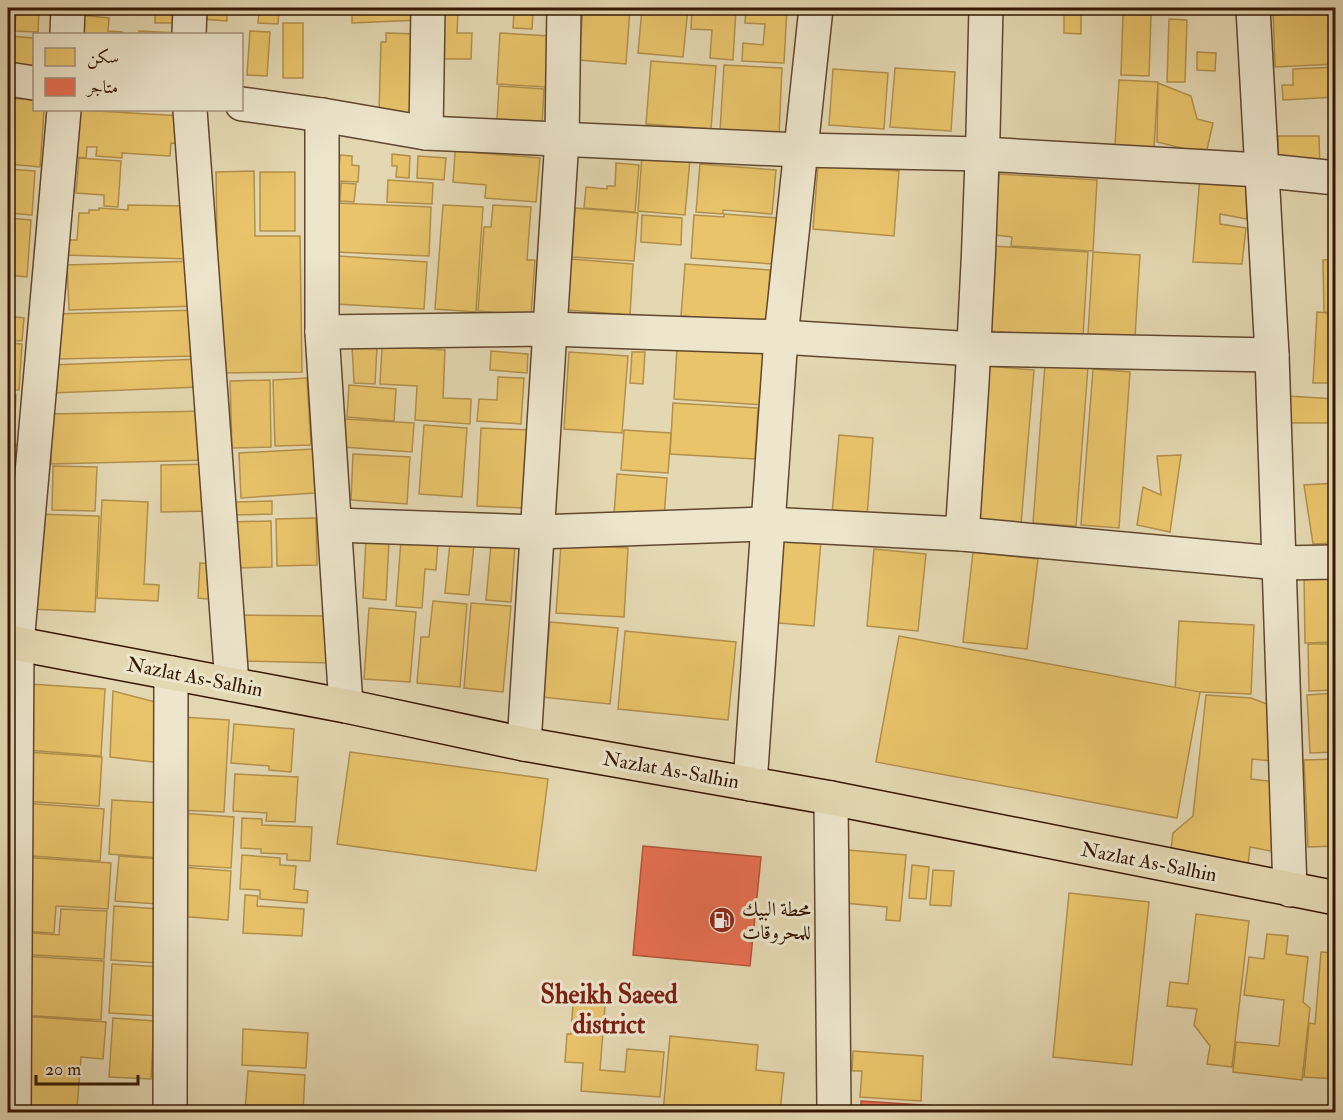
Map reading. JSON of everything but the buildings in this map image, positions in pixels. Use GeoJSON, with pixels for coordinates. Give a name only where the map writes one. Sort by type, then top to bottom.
{"type":"FeatureCollection","features":[{"type":"Feature","properties":{"kind":"main road","name":"Nazlat As-Salhin"},"geometry":{"type":"LineString","coordinates":[[12,643],[346,706],[524,744],[831,798],[1335,898]]}},
{"type":"Feature","properties":{"kind":"street"},"geometry":{"type":"LineString","coordinates":[[67,33],[68,8]]}},
{"type":"Feature","properties":{"kind":"street"},"geometry":{"type":"LineString","coordinates":[[189,33],[190,8]]}},
{"type":"Feature","properties":{"kind":"street"},"geometry":{"type":"LineString","coordinates":[[426,133],[429,8]]}},
{"type":"Feature","properties":{"kind":"street"},"geometry":{"type":"LineString","coordinates":[[524,744],[562,138],[564,8]]}},
{"type":"Feature","properties":{"kind":"street"},"geometry":{"type":"LineString","coordinates":[[750,784],[781,337],[816,8]]}},
{"type":"Feature","properties":{"kind":"street"},"geometry":{"type":"LineString","coordinates":[[962,534],[975,349],[986,8]]}},
{"type":"Feature","properties":{"kind":"street"},"geometry":{"type":"LineString","coordinates":[[1252,8],[1272,355],[1277,563],[1290,890]]}},
{"type":"Feature","properties":{"kind":"street"},"geometry":{"type":"LineString","coordinates":[[8,79],[33,83]]}},
{"type":"Feature","properties":{"kind":"street"},"geometry":{"type":"LineString","coordinates":[[243,104],[426,133],[800,150],[983,154],[1260,171],[1335,178]]}},
{"type":"Feature","properties":{"kind":"street"},"geometry":{"type":"LineString","coordinates":[[14,1113],[12,643],[64,111]]}},
{"type":"Feature","properties":{"kind":"street"},"geometry":{"type":"LineString","coordinates":[[190,111],[232,684]]}},
{"type":"Feature","properties":{"kind":"street"},"geometry":{"type":"LineString","coordinates":[[322,115],[322,332],[346,706]]}},
{"type":"Feature","properties":{"kind":"street"},"geometry":{"type":"LineString","coordinates":[[322,332],[550,329],[781,337],[975,349],[1272,355]]}},
{"type":"Feature","properties":{"kind":"street"},"geometry":{"type":"LineString","coordinates":[[335,525],[537,532],[767,525],[962,534],[1277,563],[1335,562]]}},
{"type":"Feature","properties":{"kind":"street"},"geometry":{"type":"LineString","coordinates":[[170,1113],[171,673]]}},
{"type":"Feature","properties":{"kind":"street"},"geometry":{"type":"LineString","coordinates":[[831,798],[834,1113]]}},
{"type":"Feature","properties":{"kind":"place","name":"محطة البيك للمحروقات"},"geometry":{"type":"Point","coordinates":[722,920]}},
{"type":"Feature","properties":{"kind":"district","name":"Sheikh Saeed district"},"geometry":{"type":"Point","coordinates":[609,1010]}}]}
